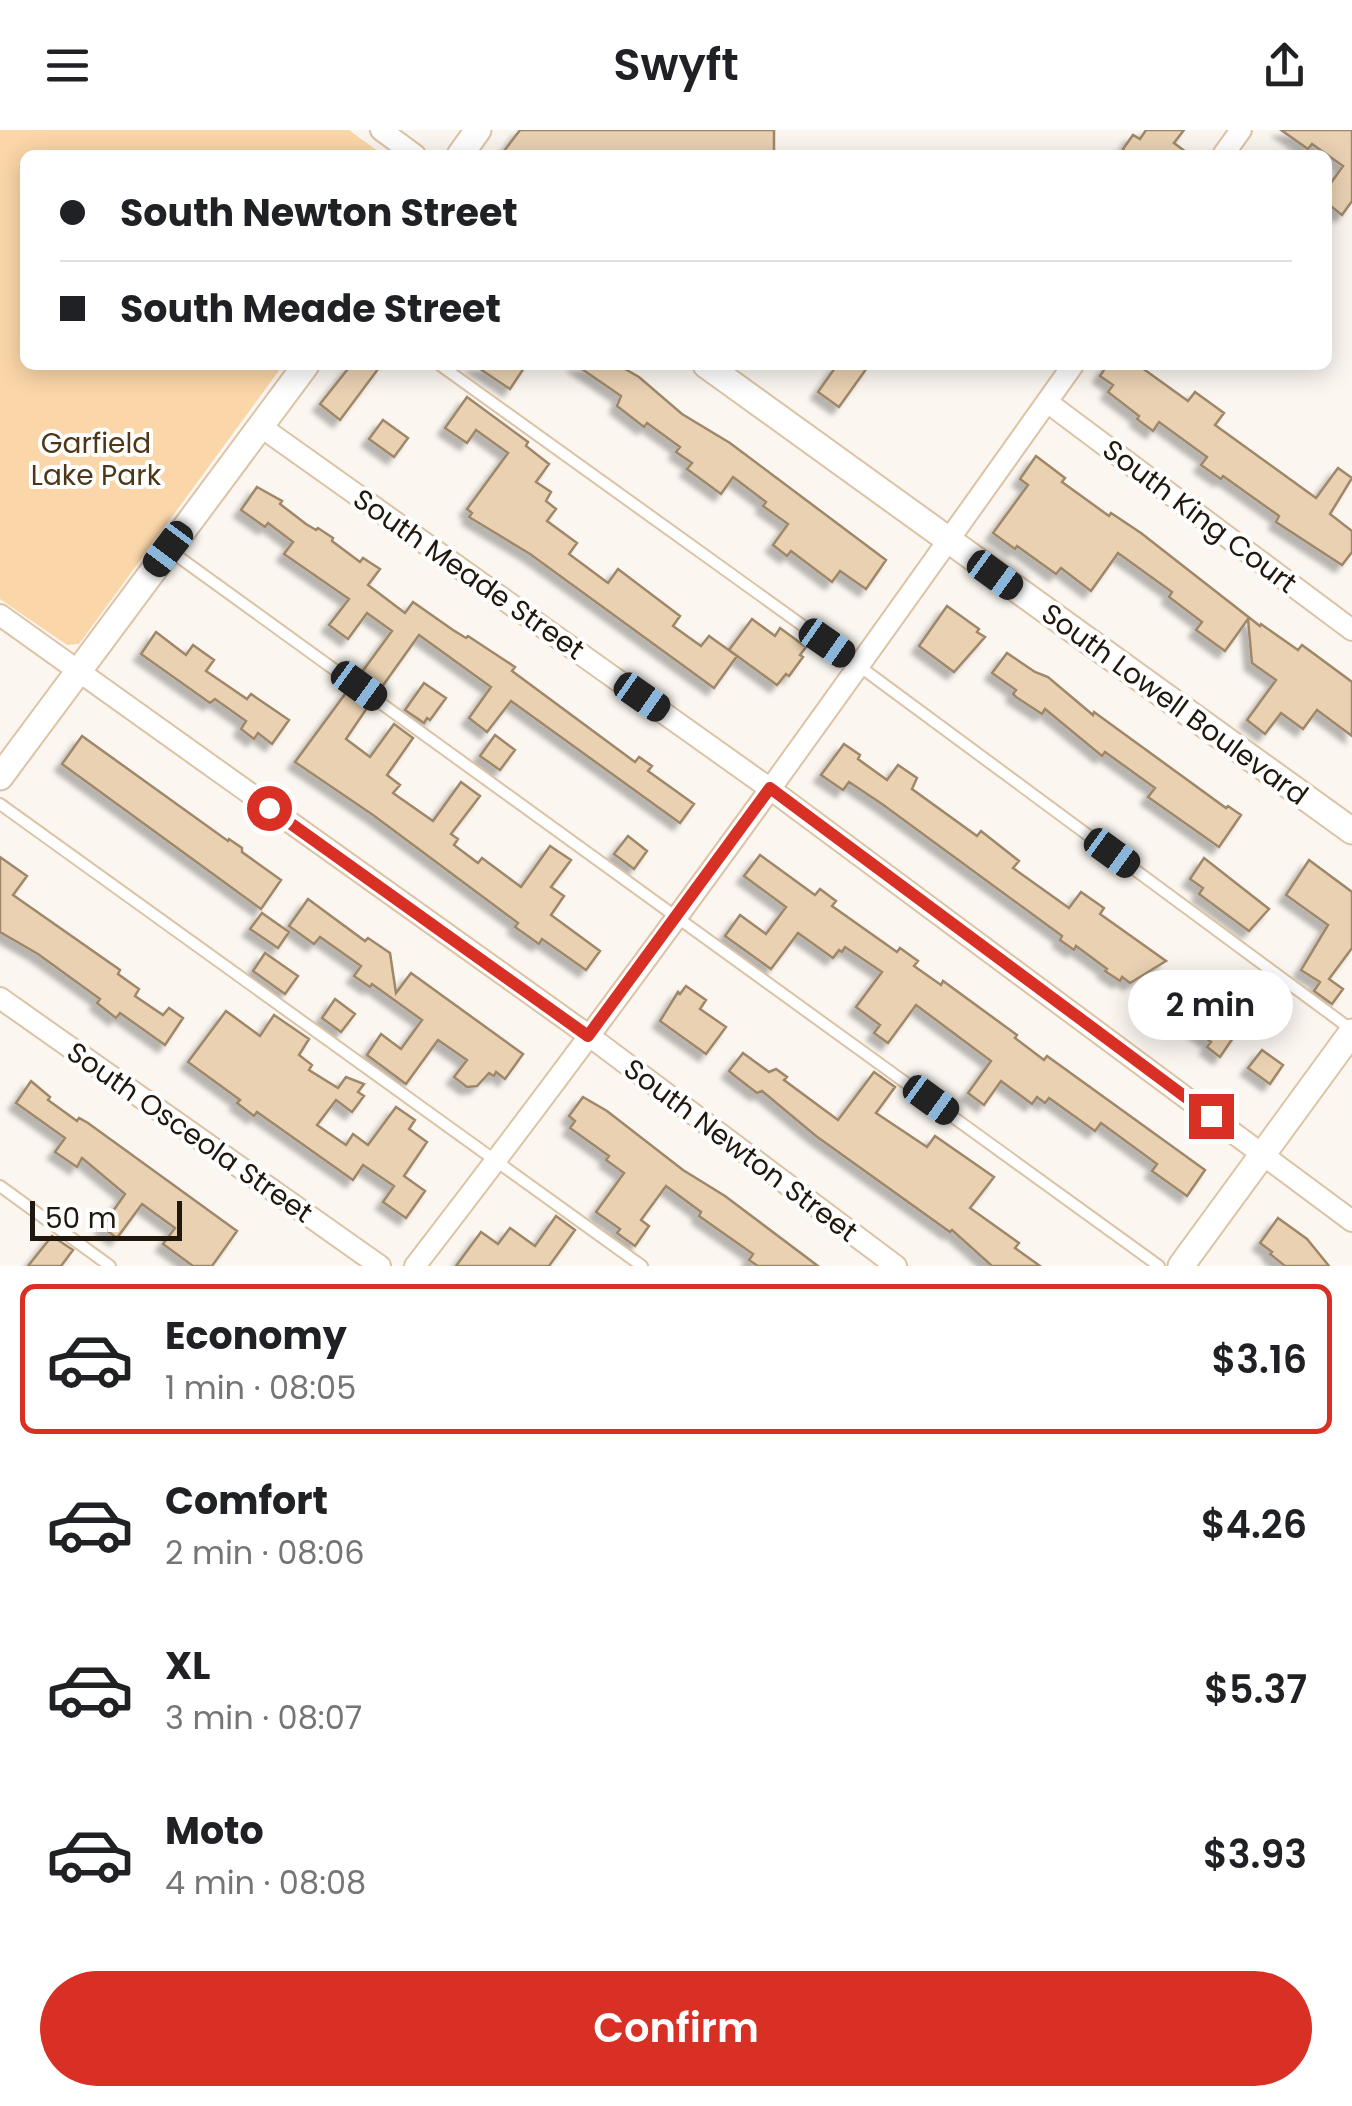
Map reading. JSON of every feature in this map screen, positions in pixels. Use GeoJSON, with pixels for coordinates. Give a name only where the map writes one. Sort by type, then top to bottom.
{"type":"FeatureCollection","features":[{"type":"Feature","properties":{"kind":"street"},"geometry":{"type":"LineString","coordinates":[[381,130],[408,150]]}},
{"type":"Feature","properties":{"kind":"street"},"geometry":{"type":"LineString","coordinates":[[0,777],[302,370]]}},
{"type":"Feature","properties":{"kind":"street","name":"South Lowell Boulevard"},"geometry":{"type":"LineString","coordinates":[[713,370],[1352,831]]}},
{"type":"Feature","properties":{"kind":"street"},"geometry":{"type":"LineString","coordinates":[[414,1266],[677,915],[1070,370]]}},
{"type":"Feature","properties":{"kind":"street","name":"South King Court"},"geometry":{"type":"LineString","coordinates":[[1047,402],[1352,630]]}},
{"type":"Feature","properties":{"kind":"street","name":"South Meade Street"},"geometry":{"type":"LineString","coordinates":[[260,426],[770,788],[1352,1221]]}},
{"type":"Feature","properties":{"kind":"street","name":"South Newton Street"},"geometry":{"type":"LineString","coordinates":[[0,615],[588,1036],[896,1266]]}},
{"type":"Feature","properties":{"kind":"street","name":"South Osceola Street"},"geometry":{"type":"LineString","coordinates":[[0,998],[380,1266]]}},
{"type":"Feature","properties":{"kind":"street"},"geometry":{"type":"LineString","coordinates":[[1181,1266],[1352,1031]]}},
{"type":"Feature","properties":{"kind":"lane"},"geometry":{"type":"LineString","coordinates":[[447,370],[859,666],[1352,1031]]}},
{"type":"Feature","properties":{"kind":"lane"},"geometry":{"type":"LineString","coordinates":[[168,549],[1159,1266]]}},
{"type":"Feature","properties":{"kind":"lane"},"geometry":{"type":"LineString","coordinates":[[0,804],[642,1266]]}},
{"type":"Feature","properties":{"kind":"lane"},"geometry":{"type":"LineString","coordinates":[[0,1186],[110,1266]]}},
{"type":"Feature","properties":{"kind":"green space","name":"Garfield Lake Park"},"geometry":{"type":"Polygon","coordinates":[[[0,130],[349,130],[376,150],[20,150],[20,370],[279,370],[79,644],[67,645],[0,599],[0,130]]]}},
{"type":"Feature","properties":{"kind":"building"},"geometry":{"type":"Polygon","coordinates":[[[520,130],[774,130],[774,150],[505,150],[520,130]]]}},
{"type":"Feature","properties":{"kind":"building"},"geometry":{"type":"Polygon","coordinates":[[[1146,130],[1184,130],[1174,143],[1183,150],[1123,149],[1133,135],[1140,139],[1146,130]]]}},
{"type":"Feature","properties":{"kind":"building"},"geometry":{"type":"Polygon","coordinates":[[[1281,130],[1352,130],[1352,201],[1342,215],[1332,207],[1332,181],[1343,166],[1332,158],[1332,150],[1320,150],[1312,144],[1308,149],[1281,130]]]}},
{"type":"Feature","properties":{"kind":"building"},"geometry":{"type":"Polygon","coordinates":[[[347,370],[377,370],[340,420],[320,404],[347,370]]]}},
{"type":"Feature","properties":{"kind":"building"},"geometry":{"type":"Polygon","coordinates":[[[482,370],[523,370],[510,389],[482,370]]]}},
{"type":"Feature","properties":{"kind":"building"},"geometry":{"type":"Polygon","coordinates":[[[583,370],[627,370],[639,377],[682,414],[730,443],[886,560],[866,589],[840,571],[832,582],[791,551],[787,556],[773,545],[788,524],[763,506],[766,502],[733,477],[721,494],[687,469],[692,463],[676,452],[680,447],[617,406],[621,396],[583,370]]]}},
{"type":"Feature","properties":{"kind":"building"},"geometry":{"type":"Polygon","coordinates":[[[833,370],[865,370],[839,407],[818,392],[833,370]]]}},
{"type":"Feature","properties":{"kind":"building"},"geometry":{"type":"Polygon","coordinates":[[[1104,370],[1145,370],[1188,401],[1195,392],[1224,413],[1215,425],[1316,498],[1338,468],[1352,478],[1330,514],[1352,531],[1352,552],[1342,565],[1276,522],[1279,516],[1201,465],[1207,457],[1159,422],[1153,431],[1137,419],[1139,416],[1108,392],[1113,385],[1100,376],[1104,370]]]}},
{"type":"Feature","properties":{"kind":"building"},"geometry":{"type":"Polygon","coordinates":[[[467,397],[528,442],[526,446],[549,464],[536,482],[551,492],[546,501],[556,509],[547,521],[577,543],[569,554],[608,583],[618,569],[680,616],[673,626],[701,646],[709,636],[737,656],[714,688],[530,554],[469,517],[472,513],[467,509],[508,453],[476,430],[467,443],[445,428],[467,397]]]}},
{"type":"Feature","properties":{"kind":"building"},"geometry":{"type":"Polygon","coordinates":[[[383,420],[408,438],[394,457],[369,439],[383,420]]]}},
{"type":"Feature","properties":{"kind":"building"},"geometry":{"type":"Polygon","coordinates":[[[1036,456],[1065,478],[1062,482],[1109,516],[1111,513],[1141,533],[1260,626],[1298,650],[1302,645],[1352,682],[1352,736],[1317,710],[1303,729],[1281,713],[1265,734],[1247,720],[1276,680],[1252,663],[1248,619],[1225,651],[1196,630],[1202,622],[1169,597],[1172,592],[1118,553],[1091,591],[1061,568],[1056,574],[993,533],[1028,485],[1020,479],[1036,456]]]}},
{"type":"Feature","properties":{"kind":"building"},"geometry":{"type":"Polygon","coordinates":[[[257,487],[282,501],[280,504],[306,524],[333,538],[360,562],[363,558],[380,569],[368,585],[405,613],[413,602],[468,636],[515,667],[512,671],[635,762],[639,757],[652,766],[648,771],[694,804],[680,823],[511,701],[487,732],[469,718],[491,687],[419,635],[379,691],[359,676],[392,631],[367,613],[348,639],[329,625],[349,599],[284,554],[293,542],[268,523],[265,527],[241,510],[257,487]]]}},
{"type":"Feature","properties":{"kind":"building"},"geometry":{"type":"Polygon","coordinates":[[[947,606],[985,637],[954,672],[919,646],[947,606]]]}},
{"type":"Feature","properties":{"kind":"building"},"geometry":{"type":"Polygon","coordinates":[[[752,619],[775,636],[780,628],[806,647],[789,676],[786,674],[777,685],[729,650],[752,619]]]}},
{"type":"Feature","properties":{"kind":"building"},"geometry":{"type":"Polygon","coordinates":[[[156,632],[186,655],[193,645],[214,660],[206,671],[247,699],[251,694],[289,720],[272,744],[258,733],[254,739],[241,729],[246,721],[215,699],[210,703],[141,654],[156,632]]]}},
{"type":"Feature","properties":{"kind":"building"},"geometry":{"type":"Polygon","coordinates":[[[1007,653],[1048,677],[1093,715],[1094,712],[1241,815],[1219,847],[1148,797],[1155,788],[1105,752],[1102,756],[1045,709],[1042,714],[1016,697],[1016,690],[992,673],[1007,653]]]}},
{"type":"Feature","properties":{"kind":"building"},"geometry":{"type":"Polygon","coordinates":[[[424,683],[446,698],[424,723],[405,710],[424,683]]]}},
{"type":"Feature","properties":{"kind":"building"},"geometry":{"type":"Polygon","coordinates":[[[348,690],[369,705],[346,739],[370,757],[394,724],[413,738],[387,775],[400,785],[393,793],[433,821],[461,782],[480,796],[451,834],[458,839],[454,845],[478,863],[482,858],[521,887],[550,846],[571,860],[551,887],[564,896],[551,915],[600,951],[586,970],[542,939],[539,944],[515,927],[518,923],[295,762],[348,690]]]}},
{"type":"Feature","properties":{"kind":"building"},"geometry":{"type":"Polygon","coordinates":[[[495,735],[515,750],[500,770],[480,756],[495,735]]]}},
{"type":"Feature","properties":{"kind":"building"},"geometry":{"type":"Polygon","coordinates":[[[82,736],[242,848],[242,852],[281,880],[261,909],[62,764],[82,736]]]}},
{"type":"Feature","properties":{"kind":"building"},"geometry":{"type":"Polygon","coordinates":[[[844,744],[887,780],[898,765],[917,778],[912,789],[977,836],[981,831],[1019,861],[1013,868],[1069,908],[1081,892],[1104,908],[1100,914],[1166,961],[1130,983],[1105,971],[882,804],[849,782],[843,790],[821,775],[844,744]]]}},
{"type":"Feature","properties":{"kind":"building"},"geometry":{"type":"Polygon","coordinates":[[[628,836],[647,851],[634,869],[614,854],[628,836]]]}},
{"type":"Feature","properties":{"kind":"building"},"geometry":{"type":"Polygon","coordinates":[[[760,855],[815,895],[820,889],[836,901],[832,906],[897,952],[900,948],[918,961],[914,966],[941,985],[943,981],[1017,1035],[1015,1038],[1044,1060],[1047,1056],[1205,1170],[1187,1196],[1152,1171],[1157,1164],[1101,1123],[1095,1131],[1049,1098],[1045,1103],[1037,1097],[1032,1104],[1001,1081],[984,1105],[968,1093],[991,1061],[916,1005],[888,1043],[874,1033],[880,1025],[856,1007],[882,972],[845,947],[833,958],[798,933],[771,969],[725,936],[740,915],[766,934],[786,907],[744,876],[760,855]]]}},
{"type":"Feature","properties":{"kind":"building"},"geometry":{"type":"Polygon","coordinates":[[[0,857],[27,876],[13,895],[120,970],[118,974],[139,989],[135,996],[163,1015],[169,1008],[183,1018],[165,1045],[120,1013],[116,1018],[97,1003],[100,999],[0,932],[0,857]]]}},
{"type":"Feature","properties":{"kind":"building"},"geometry":{"type":"Polygon","coordinates":[[[1204,858],[1269,909],[1249,931],[1199,894],[1203,888],[1190,879],[1204,858]]]}},
{"type":"Feature","properties":{"kind":"building"},"geometry":{"type":"Polygon","coordinates":[[[1309,860],[1352,892],[1352,948],[1329,979],[1343,989],[1332,1004],[1314,991],[1320,982],[1301,970],[1328,925],[1286,895],[1309,860]]]}},
{"type":"Feature","properties":{"kind":"building"},"geometry":{"type":"Polygon","coordinates":[[[308,899],[365,941],[368,938],[390,953],[396,993],[411,973],[523,1054],[505,1079],[496,1072],[494,1076],[489,1073],[477,1086],[467,1087],[454,1077],[467,1060],[438,1040],[406,1084],[367,1055],[381,1034],[401,1049],[422,1020],[372,984],[370,987],[354,976],[361,966],[320,937],[314,944],[289,926],[308,899]]]}},
{"type":"Feature","properties":{"kind":"building"},"geometry":{"type":"Polygon","coordinates":[[[262,913],[289,932],[278,948],[250,929],[262,913]]]}},
{"type":"Feature","properties":{"kind":"building"},"geometry":{"type":"Polygon","coordinates":[[[265,953],[298,976],[285,994],[253,971],[265,953]]]}},
{"type":"Feature","properties":{"kind":"building"},"geometry":{"type":"Polygon","coordinates":[[[1176,976],[1198,991],[1192,999],[1225,1023],[1238,1005],[1250,1013],[1220,1057],[1207,1047],[1211,1042],[1157,1002],[1176,976]]]}},
{"type":"Feature","properties":{"kind":"building"},"geometry":{"type":"Polygon","coordinates":[[[686,986],[706,1000],[700,1009],[726,1027],[706,1054],[660,1021],[686,986]]]}},
{"type":"Feature","properties":{"kind":"building"},"geometry":{"type":"Polygon","coordinates":[[[335,999],[355,1014],[341,1032],[322,1018],[335,999]]]}},
{"type":"Feature","properties":{"kind":"building"},"geometry":{"type":"Polygon","coordinates":[[[226,1011],[260,1036],[274,1015],[309,1039],[299,1055],[312,1065],[309,1070],[338,1088],[346,1077],[364,1084],[358,1092],[364,1096],[352,1112],[336,1100],[317,1125],[346,1145],[353,1134],[368,1145],[396,1107],[415,1120],[409,1129],[427,1142],[404,1176],[425,1191],[406,1218],[383,1202],[394,1186],[363,1165],[353,1180],[257,1112],[254,1116],[237,1103],[240,1100],[188,1062],[226,1011]]]}},
{"type":"Feature","properties":{"kind":"building"},"geometry":{"type":"Polygon","coordinates":[[[1262,1050],[1283,1065],[1270,1084],[1248,1068],[1262,1050]]]}},
{"type":"Feature","properties":{"kind":"building"},"geometry":{"type":"Polygon","coordinates":[[[743,1053],[769,1072],[776,1069],[787,1077],[784,1080],[838,1120],[874,1072],[895,1087],[876,1113],[927,1147],[935,1136],[994,1177],[970,1208],[1019,1243],[1015,1248],[1040,1266],[992,1266],[952,1230],[729,1071],[743,1053]]]}},
{"type":"Feature","properties":{"kind":"building"},"geometry":{"type":"Polygon","coordinates":[[[31,1081],[50,1097],[48,1100],[77,1121],[79,1118],[88,1123],[237,1231],[212,1266],[193,1266],[163,1244],[175,1228],[142,1204],[117,1238],[102,1227],[125,1194],[82,1158],[77,1167],[55,1152],[65,1138],[16,1103],[31,1081]]]}},
{"type":"Feature","properties":{"kind":"building"},"geometry":{"type":"Polygon","coordinates":[[[583,1097],[818,1266],[758,1266],[749,1260],[753,1254],[699,1216],[701,1212],[666,1186],[641,1220],[649,1226],[635,1246],[596,1212],[624,1173],[606,1160],[609,1156],[570,1128],[575,1121],[569,1116],[583,1097]]]}},
{"type":"Feature","properties":{"kind":"building"},"geometry":{"type":"Polygon","coordinates":[[[556,1216],[575,1230],[549,1266],[456,1266],[481,1232],[498,1244],[510,1228],[535,1246],[556,1216]]]}},
{"type":"Feature","properties":{"kind":"building"},"geometry":{"type":"Polygon","coordinates":[[[1278,1218],[1307,1239],[1329,1266],[1285,1266],[1270,1254],[1260,1243],[1278,1218]]]}},
{"type":"Feature","properties":{"kind":"building"},"geometry":{"type":"Polygon","coordinates":[[[52,1236],[73,1250],[61,1266],[28,1266],[52,1236]]]}},
{"type":"Feature","properties":{"kind":"route"},"geometry":{"type":"LineString","coordinates":[[269,808],[588,1036],[770,788],[1211,1116]]}}]}
